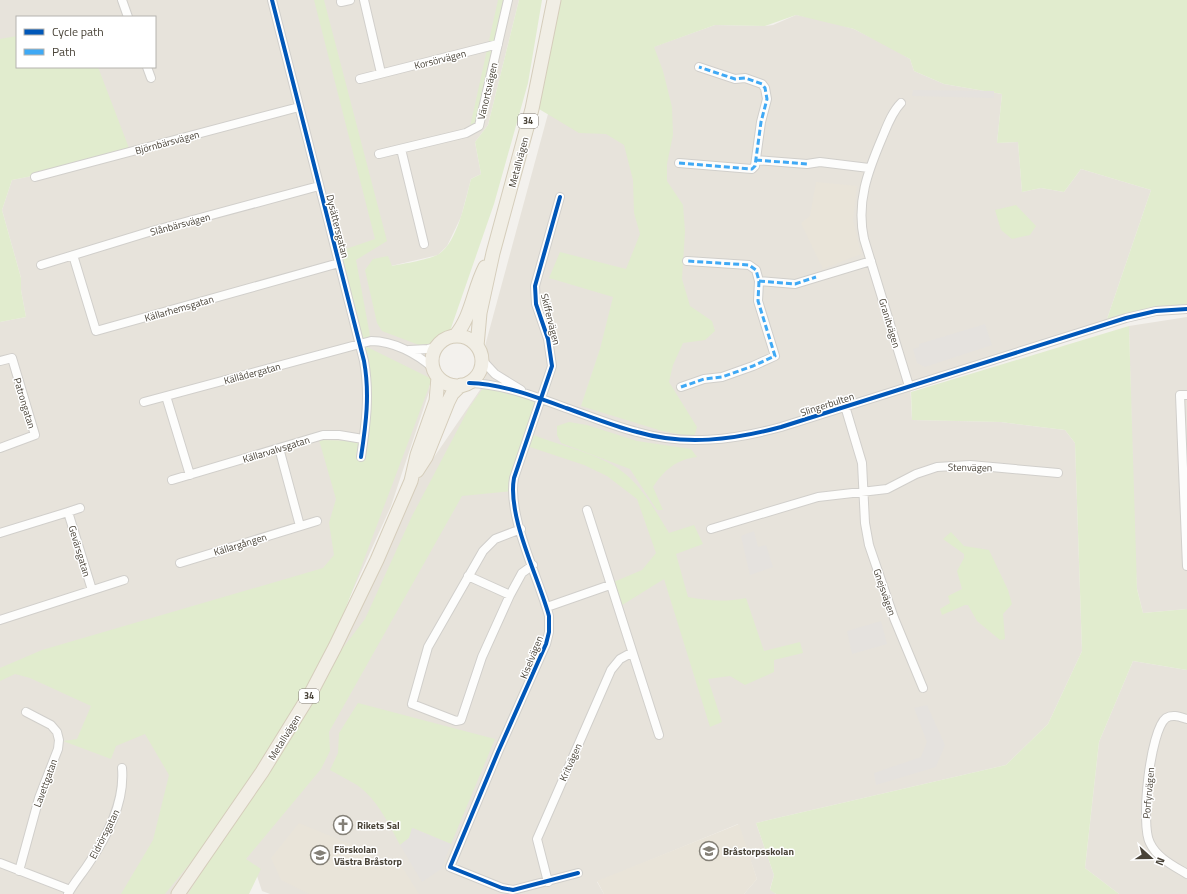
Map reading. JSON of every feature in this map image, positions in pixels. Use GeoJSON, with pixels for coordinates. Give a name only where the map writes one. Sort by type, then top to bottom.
{"type":"FeatureCollection","features":[{"type":"Feature","properties":{"kind":"main road","name":"Metallvägen"},"geometry":{"type":"LineString","coordinates":[[178,894],[262,772],[312,691],[356,604],[411,481],[426,457],[452,394],[477,376],[482,360],[477,346],[480,313],[493,253],[532,109],[554,0]]}},
{"type":"Feature","properties":{"kind":"main road","name":"Metallvägen"},"geometry":{"type":"LineString","coordinates":[[411,481],[417,455],[436,401],[435,373],[432,357],[436,347],[444,339],[455,336],[468,317],[476,287],[493,253]]}},
{"type":"Feature","properties":{"kind":"main road"},"geometry":{"type":"LineString","coordinates":[[455,336],[468,338],[477,346]]}},
{"type":"Feature","properties":{"kind":"main road"},"geometry":{"type":"LineString","coordinates":[[435,373],[446,383],[465,384]]}},
{"type":"Feature","properties":{"kind":"street"},"geometry":{"type":"LineString","coordinates":[[122,0],[128,16]]}},
{"type":"Feature","properties":{"kind":"street","name":"Dysättersgatan"},"geometry":{"type":"LineString","coordinates":[[272,0],[364,361],[368,393],[361,457]]}},
{"type":"Feature","properties":{"kind":"street"},"geometry":{"type":"LineString","coordinates":[[341,2],[350,0]]}},
{"type":"Feature","properties":{"kind":"street"},"geometry":{"type":"LineString","coordinates":[[364,0],[381,73]]}},
{"type":"Feature","properties":{"kind":"street","name":"Vänortsvägen"},"geometry":{"type":"LineString","coordinates":[[379,154],[466,133],[479,126],[508,0]]}},
{"type":"Feature","properties":{"kind":"street","name":"Korsörvägen"},"geometry":{"type":"LineString","coordinates":[[360,79],[498,44]]}},
{"type":"Feature","properties":{"kind":"street"},"geometry":{"type":"LineString","coordinates":[[679,163],[752,169],[756,166],[761,122],[767,98],[765,88],[762,84],[745,78],[735,79],[699,66]]}},
{"type":"Feature","properties":{"kind":"street"},"geometry":{"type":"LineString","coordinates":[[147,68],[151,78]]}},
{"type":"Feature","properties":{"kind":"street","name":"Granitvägen"},"geometry":{"type":"LineString","coordinates":[[901,103],[890,119],[869,168],[863,191],[860,214],[864,239],[870,261],[909,386]]}},
{"type":"Feature","properties":{"kind":"street","name":"Björnbärsvägen"},"geometry":{"type":"LineString","coordinates":[[35,177],[299,107]]}},
{"type":"Feature","properties":{"kind":"street"},"geometry":{"type":"LineString","coordinates":[[401,149],[424,244]]}},
{"type":"Feature","properties":{"kind":"street"},"geometry":{"type":"LineString","coordinates":[[756,160],[807,164],[820,162],[869,168]]}},
{"type":"Feature","properties":{"kind":"street","name":"Slånbärsvägen"},"geometry":{"type":"LineString","coordinates":[[41,265],[152,231],[319,186]]}},
{"type":"Feature","properties":{"kind":"street","name":"Skiffervägen"},"geometry":{"type":"LineString","coordinates":[[542,399],[550,373],[552,358],[548,339],[536,304],[535,286],[560,197]]}},
{"type":"Feature","properties":{"kind":"street","name":"Källarhemsgatan"},"geometry":{"type":"LineString","coordinates":[[73,255],[96,331],[339,263]]}},
{"type":"Feature","properties":{"kind":"street"},"geometry":{"type":"LineString","coordinates":[[681,387],[704,379],[730,375],[775,356],[758,301],[759,281],[756,270],[750,265],[687,261]]}},
{"type":"Feature","properties":{"kind":"street"},"geometry":{"type":"LineString","coordinates":[[759,281],[795,284],[870,261]]}},
{"type":"Feature","properties":{"kind":"street","name":"Slingerbulten"},"geometry":{"type":"LineString","coordinates":[[465,384],[489,384],[530,395],[638,433],[669,439],[723,439],[757,434],[1126,318],[1156,311],[1187,309]]}},
{"type":"Feature","properties":{"kind":"street"},"geometry":{"type":"LineString","coordinates":[[359,343],[374,341],[406,350],[419,357],[435,373]]}},
{"type":"Feature","properties":{"kind":"street","name":"Källådergatan"},"geometry":{"type":"LineString","coordinates":[[144,402],[359,343]]}},
{"type":"Feature","properties":{"kind":"street"},"geometry":{"type":"LineString","coordinates":[[406,350],[436,347]]}},
{"type":"Feature","properties":{"kind":"street","name":"Patrongatan"},"geometry":{"type":"LineString","coordinates":[[0,361],[12,358],[35,435],[0,448]]}},
{"type":"Feature","properties":{"kind":"street","name":"Slingerbulten"},"geometry":{"type":"LineString","coordinates":[[482,360],[495,374],[530,395]]}},
{"type":"Feature","properties":{"kind":"street"},"geometry":{"type":"LineString","coordinates":[[1187,395],[1180,395],[1187,566]]}},
{"type":"Feature","properties":{"kind":"street"},"geometry":{"type":"LineString","coordinates":[[166,396],[190,475]]}},
{"type":"Feature","properties":{"kind":"street","name":"Kiselvägen"},"geometry":{"type":"LineString","coordinates":[[542,399],[516,471],[512,489],[513,504],[547,607],[550,626],[546,644],[498,752],[450,867],[507,890],[548,882]]}},
{"type":"Feature","properties":{"kind":"street","name":"Gnejsvägen"},"geometry":{"type":"LineString","coordinates":[[845,406],[859,450],[864,492],[866,531],[894,618],[923,688]]}},
{"type":"Feature","properties":{"kind":"street","name":"Källarvalvsgatan"},"geometry":{"type":"LineString","coordinates":[[172,480],[323,435],[339,435],[364,439]]}},
{"type":"Feature","properties":{"kind":"street"},"geometry":{"type":"LineString","coordinates":[[279,448],[300,526]]}},
{"type":"Feature","properties":{"kind":"street","name":"Stenvägen"},"geometry":{"type":"LineString","coordinates":[[864,492],[886,489],[924,471],[952,465],[970,465],[1058,473]]}},
{"type":"Feature","properties":{"kind":"street"},"geometry":{"type":"LineString","coordinates":[[711,529],[818,497],[864,492]]}},
{"type":"Feature","properties":{"kind":"street"},"geometry":{"type":"LineString","coordinates":[[68,512],[80,508]]}},
{"type":"Feature","properties":{"kind":"street"},"geometry":{"type":"LineString","coordinates":[[587,510],[631,653],[659,735]]}},
{"type":"Feature","properties":{"kind":"street","name":"Gevärsgatan"},"geometry":{"type":"LineString","coordinates":[[0,533],[68,512],[92,590]]}},
{"type":"Feature","properties":{"kind":"street","name":"Källargången"},"geometry":{"type":"LineString","coordinates":[[180,563],[316,521]]}},
{"type":"Feature","properties":{"kind":"street"},"geometry":{"type":"LineString","coordinates":[[521,529],[505,534],[488,544],[468,576],[428,647],[412,704],[456,721],[461,720],[482,657],[510,595],[522,573],[532,565]]}},
{"type":"Feature","properties":{"kind":"street"},"geometry":{"type":"LineString","coordinates":[[468,576],[510,595]]}},
{"type":"Feature","properties":{"kind":"street","name":"Gevärsgatan"},"geometry":{"type":"LineString","coordinates":[[0,620],[124,580]]}},
{"type":"Feature","properties":{"kind":"street"},"geometry":{"type":"LineString","coordinates":[[547,607],[610,585]]}},
{"type":"Feature","properties":{"kind":"street","name":"Kritvägen"},"geometry":{"type":"LineString","coordinates":[[548,882],[536,839],[610,670],[620,659],[631,653]]}},
{"type":"Feature","properties":{"kind":"street","name":"Lavettgatan"},"geometry":{"type":"LineString","coordinates":[[19,871],[38,798],[58,749],[59,740],[57,732],[51,725],[26,712]]}},
{"type":"Feature","properties":{"kind":"street","name":"Porfyrvägen"},"geometry":{"type":"LineString","coordinates":[[1187,718],[1171,716],[1165,719],[1161,725],[1153,748],[1145,819],[1145,831],[1154,851],[1187,874]]}},
{"type":"Feature","properties":{"kind":"street","name":"Eldrörsgatan"},"geometry":{"type":"LineString","coordinates":[[69,892],[98,848],[117,809],[123,779],[122,768]]}},
{"type":"Feature","properties":{"kind":"street"},"geometry":{"type":"LineString","coordinates":[[0,863],[69,892]]}},
{"type":"Feature","properties":{"kind":"street"},"geometry":{"type":"LineString","coordinates":[[548,882],[578,873]]}},
{"type":"Feature","properties":{"kind":"shaded area"},"geometry":{"type":"Polygon","coordinates":[[[0,0],[519,0],[488,125],[475,142],[481,174],[471,179],[461,217],[447,246],[438,255],[391,266],[419,345],[438,343],[429,370],[429,392],[391,506],[328,645],[266,771],[400,507],[484,384],[487,366],[485,346],[564,55],[653,47],[715,25],[765,26],[773,25],[796,15],[823,20],[854,29],[910,59],[914,71],[944,84],[1002,94],[997,143],[1018,142],[1022,192],[1041,188],[1064,192],[1081,169],[1151,190],[1106,322],[910,383],[912,420],[1001,422],[1065,430],[1075,443],[1082,651],[1048,724],[1006,765],[756,823],[774,875],[770,889],[776,894],[744,894],[757,879],[738,824],[597,882],[604,894],[270,894],[262,891],[253,864],[232,894],[0,894],[0,322],[26,317],[21,290],[21,278],[2,210],[12,180],[131,156],[94,68],[156,68],[156,16],[16,16],[17,68],[0,162],[0,0]]]}},
{"type":"Feature","properties":{"kind":"shaded area"},"geometry":{"type":"Polygon","coordinates":[[[913,90],[994,91],[994,98],[912,96],[913,90]]]}},
{"type":"Feature","properties":{"kind":"shaded area"},"geometry":{"type":"Polygon","coordinates":[[[816,182],[857,186],[853,220],[861,254],[823,269],[801,223],[810,216],[816,182]]]}},
{"type":"Feature","properties":{"kind":"shaded area"},"geometry":{"type":"Polygon","coordinates":[[[1187,317],[1187,609],[1143,613],[1137,589],[1135,556],[1129,326],[1187,317]]]}},
{"type":"Feature","properties":{"kind":"shaded area"},"geometry":{"type":"Polygon","coordinates":[[[985,324],[992,345],[925,367],[917,363],[913,349],[919,347],[919,344],[985,324]]]}},
{"type":"Feature","properties":{"kind":"shaded area"},"geometry":{"type":"Polygon","coordinates":[[[754,531],[758,547],[766,545],[773,567],[750,575],[741,536],[754,531]]]}},
{"type":"Feature","properties":{"kind":"shaded area"},"geometry":{"type":"Polygon","coordinates":[[[881,621],[887,644],[852,654],[847,631],[881,621]]]}},
{"type":"Feature","properties":{"kind":"shaded area"},"geometry":{"type":"Polygon","coordinates":[[[1133,661],[1187,670],[1187,894],[1119,894],[1085,868],[1099,742],[1133,661]]]}},
{"type":"Feature","properties":{"kind":"shaded area"},"geometry":{"type":"Polygon","coordinates":[[[927,705],[945,745],[936,767],[876,785],[874,773],[921,757],[927,742],[914,708],[927,705]]]}},
{"type":"Feature","properties":{"kind":"shaded area","name":"Förskolan Västra Bråstorp"},"geometry":{"type":"Polygon","coordinates":[[[299,823],[369,852],[364,860],[364,864],[386,867],[399,862],[419,894],[309,894],[281,880],[271,858],[299,823]]]}},
{"type":"Feature","properties":{"kind":"shaded area","name":"Bråstorpsskolan"},"geometry":{"type":"Polygon","coordinates":[[[739,824],[757,879],[744,894],[604,894],[597,881],[739,824]]]}},
{"type":"Feature","properties":{"kind":"shaded area"},"geometry":{"type":"Polygon","coordinates":[[[412,828],[451,844],[441,869],[422,882],[400,845],[409,838],[412,828]]]}},
{"type":"Feature","properties":{"kind":"green space"},"geometry":{"type":"Polygon","coordinates":[[[314,0],[324,0],[387,241],[356,260],[371,341],[359,343],[432,379],[319,679],[365,619],[412,516],[469,408],[483,388],[542,399],[531,434],[600,458],[619,469],[637,485],[669,533],[694,525],[703,544],[676,554],[688,597],[717,600],[746,598],[764,651],[800,642],[803,653],[774,660],[774,672],[745,685],[730,676],[708,679],[722,722],[710,727],[664,579],[619,607],[609,581],[616,581],[642,570],[656,553],[637,499],[607,476],[584,465],[527,446],[512,491],[462,496],[329,732],[330,751],[321,769],[246,859],[261,869],[249,894],[188,894],[263,774],[165,894],[121,894],[153,840],[169,775],[145,734],[116,746],[111,759],[63,741],[77,739],[91,706],[30,678],[15,674],[0,681],[0,668],[42,650],[323,568],[334,555],[329,523],[336,499],[319,440],[362,441],[369,403],[337,252],[375,239],[314,0]]]}},
{"type":"Feature","properties":{"kind":"green space"},"geometry":{"type":"Polygon","coordinates":[[[498,0],[512,0],[483,128],[468,136],[498,0]]]}},
{"type":"Feature","properties":{"kind":"green space"},"geometry":{"type":"Polygon","coordinates":[[[519,0],[542,0],[528,83],[494,204],[450,331],[438,343],[419,345],[382,331],[377,323],[365,270],[373,259],[388,256],[392,266],[430,258],[439,254],[446,248],[451,240],[460,220],[471,179],[481,174],[475,142],[488,125],[519,0]]]}},
{"type":"Feature","properties":{"kind":"green space"},"geometry":{"type":"Polygon","coordinates":[[[560,0],[1187,0],[1187,304],[1106,322],[1151,190],[1081,169],[1064,192],[1041,188],[1022,192],[1018,142],[997,143],[1002,94],[944,84],[914,71],[910,59],[854,29],[796,15],[765,26],[715,25],[654,47],[663,71],[672,107],[673,135],[667,164],[667,181],[683,205],[685,231],[682,279],[690,306],[712,321],[715,331],[705,340],[683,343],[673,365],[669,382],[697,427],[694,437],[662,431],[581,406],[600,349],[613,297],[549,278],[560,252],[626,269],[640,234],[634,213],[633,180],[624,145],[606,134],[579,133],[539,109],[560,0]]]}},
{"type":"Feature","properties":{"kind":"green space"},"geometry":{"type":"Polygon","coordinates":[[[16,36],[16,68],[98,68],[132,156],[12,180],[2,210],[21,278],[21,290],[26,317],[0,322],[0,39],[16,36]]]}},
{"type":"Feature","properties":{"kind":"green space"},"geometry":{"type":"Polygon","coordinates":[[[1016,205],[1036,226],[1030,235],[1012,239],[1001,230],[995,210],[1016,205]]]}},
{"type":"Feature","properties":{"kind":"green space"},"geometry":{"type":"Polygon","coordinates":[[[1129,326],[1137,589],[1143,613],[1187,609],[1187,670],[1133,661],[1099,742],[1085,868],[1119,894],[776,894],[770,890],[774,875],[756,823],[1006,765],[1048,724],[1082,651],[1075,443],[1065,430],[1001,422],[912,420],[911,392],[1129,326]]]}},
{"type":"Feature","properties":{"kind":"green space"},"geometry":{"type":"Polygon","coordinates":[[[569,422],[587,425],[637,441],[691,449],[697,457],[683,460],[672,466],[657,481],[653,487],[663,510],[657,510],[630,469],[561,443],[557,435],[557,426],[569,422]]]}},
{"type":"Feature","properties":{"kind":"green space"},"geometry":{"type":"Polygon","coordinates":[[[951,532],[964,546],[989,550],[1008,590],[1012,604],[1003,614],[1005,639],[1000,640],[977,621],[968,605],[942,615],[940,609],[950,603],[948,596],[962,589],[957,571],[964,558],[964,554],[943,539],[951,532]]]}},
{"type":"Feature","properties":{"kind":"green space"},"geometry":{"type":"Polygon","coordinates":[[[358,703],[495,739],[451,844],[413,828],[409,838],[400,845],[382,812],[371,797],[357,785],[330,770],[338,753],[339,733],[358,703]]]}},
{"type":"Feature","properties":{"kind":"marked path"},"geometry":{"type":"LineString","coordinates":[[679,163],[752,169],[755,166],[761,122],[767,99],[765,88],[762,84],[745,78],[735,79],[699,67]]}},
{"type":"Feature","properties":{"kind":"marked path"},"geometry":{"type":"LineString","coordinates":[[756,160],[807,164]]}},
{"type":"Feature","properties":{"kind":"marked path"},"geometry":{"type":"LineString","coordinates":[[681,387],[704,379],[722,377],[775,356],[758,301],[759,281],[756,270],[749,265],[687,261]]}},
{"type":"Feature","properties":{"kind":"marked path"},"geometry":{"type":"LineString","coordinates":[[759,281],[795,284],[816,277]]}},
{"type":"Feature","properties":{"kind":"cycle path"},"geometry":{"type":"LineString","coordinates":[[272,0],[364,361],[367,397],[366,421],[361,457]]}},
{"type":"Feature","properties":{"kind":"cycle path"},"geometry":{"type":"LineString","coordinates":[[560,197],[535,286],[536,304],[548,339],[552,366],[514,478],[513,493],[519,528],[549,616],[549,632],[546,644],[498,752],[450,867],[502,888],[513,890],[578,873]]}},
{"type":"Feature","properties":{"kind":"cycle path"},"geometry":{"type":"LineString","coordinates":[[469,383],[518,391],[601,421],[637,432],[673,439],[709,440],[763,432],[781,427],[1126,318],[1156,311],[1187,309]]}},
{"type":"Feature","properties":{"kind":"place","name":"Rikets Sal"},"geometry":{"type":"Point","coordinates":[343,825]}},
{"type":"Feature","properties":{"kind":"place","name":"Bråstorpsskolan"},"geometry":{"type":"Point","coordinates":[709,851]}},
{"type":"Feature","properties":{"kind":"place","name":"Förskolan Västra Bråstorp"},"geometry":{"type":"Point","coordinates":[320,855]}}]}
